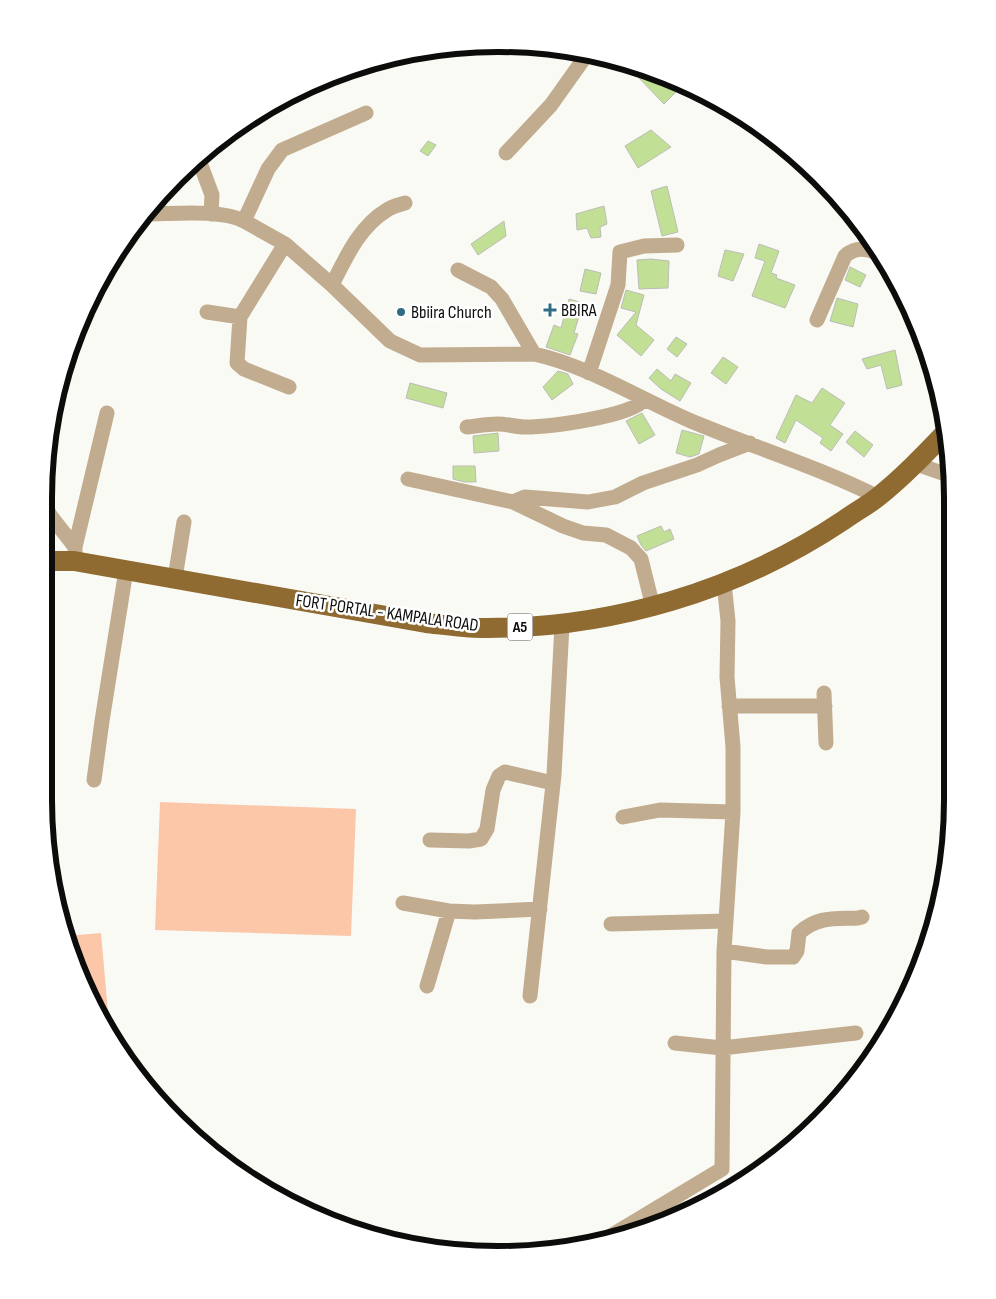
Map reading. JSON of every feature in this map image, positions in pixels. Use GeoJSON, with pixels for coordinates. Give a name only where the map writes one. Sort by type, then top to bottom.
{"type":"FeatureCollection","features":[{"type":"Feature","properties":{"kind":"main road","name":"FORT PORTAL - KAMPALA ROAD"},"geometry":{"type":"LineString","coordinates":[[52,559],[75,554],[126,570],[426,623],[481,628],[562,625],[653,607],[724,583],[770,563],[820,536],[878,497],[916,464],[940,438]]}},
{"type":"Feature","properties":{"kind":"street"},"geometry":{"type":"LineString","coordinates":[[506,153],[551,105],[583,61]]}},
{"type":"Feature","properties":{"kind":"street"},"geometry":{"type":"LineString","coordinates":[[244,221],[268,170],[282,150],[366,113]]}},
{"type":"Feature","properties":{"kind":"street"},"geometry":{"type":"LineString","coordinates":[[201,166],[212,195],[212,214]]}},
{"type":"Feature","properties":{"kind":"street"},"geometry":{"type":"LineString","coordinates":[[332,284],[352,245],[387,210],[405,202]]}},
{"type":"Feature","properties":{"kind":"street"},"geometry":{"type":"LineString","coordinates":[[155,214],[212,214],[239,218],[286,244],[332,284],[390,340],[420,355],[534,354],[550,358],[589,373],[692,421],[846,482],[878,497]]}},
{"type":"Feature","properties":{"kind":"street"},"geometry":{"type":"LineString","coordinates":[[286,244],[240,318],[237,363],[244,369],[289,387]]}},
{"type":"Feature","properties":{"kind":"street"},"geometry":{"type":"LineString","coordinates":[[589,373],[618,285],[620,252],[644,246],[677,245]]}},
{"type":"Feature","properties":{"kind":"street"},"geometry":{"type":"LineString","coordinates":[[817,320],[845,256],[850,251],[862,248],[868,250]]}},
{"type":"Feature","properties":{"kind":"street"},"geometry":{"type":"LineString","coordinates":[[458,270],[491,287],[502,299],[534,354]]}},
{"type":"Feature","properties":{"kind":"street"},"geometry":{"type":"LineString","coordinates":[[207,312],[240,318]]}},
{"type":"Feature","properties":{"kind":"street"},"geometry":{"type":"LineString","coordinates":[[467,427],[498,424],[524,428],[566,423],[618,413],[644,400]]}},
{"type":"Feature","properties":{"kind":"street"},"geometry":{"type":"LineString","coordinates":[[75,554],[107,413]]}},
{"type":"Feature","properties":{"kind":"street"},"geometry":{"type":"LineString","coordinates":[[513,502],[526,497],[588,502],[615,497],[643,483],[697,465],[750,443]]}},
{"type":"Feature","properties":{"kind":"street"},"geometry":{"type":"LineString","coordinates":[[916,464],[943,473]]}},
{"type":"Feature","properties":{"kind":"street"},"geometry":{"type":"LineString","coordinates":[[408,479],[513,502],[563,526],[583,533],[606,535],[631,548],[641,559],[653,607]]}},
{"type":"Feature","properties":{"kind":"street"},"geometry":{"type":"LineString","coordinates":[[52,518],[75,554]]}},
{"type":"Feature","properties":{"kind":"street"},"geometry":{"type":"LineString","coordinates":[[175,578],[184,522]]}},
{"type":"Feature","properties":{"kind":"street"},"geometry":{"type":"LineString","coordinates":[[94,780],[126,570]]}},
{"type":"Feature","properties":{"kind":"street"},"geometry":{"type":"LineString","coordinates":[[626,1227],[722,1169],[724,951],[733,812],[733,747],[726,677],[728,622],[724,583]]}},
{"type":"Feature","properties":{"kind":"street"},"geometry":{"type":"LineString","coordinates":[[530,996],[553,784],[562,625]]}},
{"type":"Feature","properties":{"kind":"street"},"geometry":{"type":"LineString","coordinates":[[729,706],[825,700],[826,743]]}},
{"type":"Feature","properties":{"kind":"street"},"geometry":{"type":"LineString","coordinates":[[430,840],[469,842],[481,839],[487,829],[496,783],[499,776],[506,772],[553,784]]}},
{"type":"Feature","properties":{"kind":"street"},"geometry":{"type":"LineString","coordinates":[[623,817],[660,810],[733,812]]}},
{"type":"Feature","properties":{"kind":"street"},"geometry":{"type":"LineString","coordinates":[[403,903],[448,911],[475,912],[540,909]]}},
{"type":"Feature","properties":{"kind":"street"},"geometry":{"type":"LineString","coordinates":[[427,986],[448,911]]}},
{"type":"Feature","properties":{"kind":"street"},"geometry":{"type":"LineString","coordinates":[[724,951],[766,957],[793,958],[798,951],[799,934],[808,925],[824,919],[858,918],[862,916]]}},
{"type":"Feature","properties":{"kind":"street"},"geometry":{"type":"LineString","coordinates":[[611,924],[726,922]]}},
{"type":"Feature","properties":{"kind":"street"},"geometry":{"type":"LineString","coordinates":[[675,1044],[722,1048],[856,1033]]}},
{"type":"Feature","properties":{"kind":"shaded area"},"geometry":{"type":"Polygon","coordinates":[[[160,802],[356,809],[351,936],[155,930],[160,802]]]}},
{"type":"Feature","properties":{"kind":"shaded area"},"geometry":{"type":"Polygon","coordinates":[[[101,933],[108,1017],[86,971],[74,935],[101,933]]]}},
{"type":"Feature","properties":{"kind":"building"},"geometry":{"type":"Polygon","coordinates":[[[641,76],[678,90],[664,104],[638,77],[641,76]]]}},
{"type":"Feature","properties":{"kind":"building"},"geometry":{"type":"Polygon","coordinates":[[[651,130],[671,147],[638,168],[625,146],[651,130]]]}},
{"type":"Feature","properties":{"kind":"building"},"geometry":{"type":"Polygon","coordinates":[[[428,141],[436,145],[428,156],[420,151],[428,141]]]}},
{"type":"Feature","properties":{"kind":"building"},"geometry":{"type":"Polygon","coordinates":[[[667,186],[678,232],[662,236],[651,191],[667,186]]]}},
{"type":"Feature","properties":{"kind":"building"},"geometry":{"type":"Polygon","coordinates":[[[604,206],[607,224],[600,227],[601,237],[591,238],[587,228],[577,230],[576,214],[604,206]]]}},
{"type":"Feature","properties":{"kind":"building"},"geometry":{"type":"Polygon","coordinates":[[[504,221],[506,236],[478,255],[471,244],[504,221]]]}},
{"type":"Feature","properties":{"kind":"building"},"geometry":{"type":"Polygon","coordinates":[[[759,244],[779,251],[771,273],[777,275],[776,278],[795,285],[785,308],[752,296],[765,261],[755,258],[759,244]]]}},
{"type":"Feature","properties":{"kind":"building"},"geometry":{"type":"Polygon","coordinates":[[[725,250],[744,254],[733,281],[718,276],[725,250]]]}},
{"type":"Feature","properties":{"kind":"building"},"geometry":{"type":"Polygon","coordinates":[[[637,260],[669,261],[668,288],[639,289],[637,260]]]}},
{"type":"Feature","properties":{"kind":"building"},"geometry":{"type":"Polygon","coordinates":[[[850,267],[866,275],[860,287],[845,280],[850,267]]]}},
{"type":"Feature","properties":{"kind":"building"},"geometry":{"type":"Polygon","coordinates":[[[585,269],[601,273],[596,294],[580,291],[585,269]]]}},
{"type":"Feature","properties":{"kind":"building"},"geometry":{"type":"Polygon","coordinates":[[[626,290],[644,295],[636,325],[654,340],[641,356],[617,335],[636,312],[621,308],[626,290]]]}},
{"type":"Feature","properties":{"kind":"building"},"geometry":{"type":"Polygon","coordinates":[[[837,298],[858,304],[853,327],[830,321],[837,298]]]}},
{"type":"Feature","properties":{"kind":"building"},"geometry":{"type":"Polygon","coordinates":[[[569,299],[583,303],[574,333],[578,334],[570,355],[546,347],[554,325],[561,328],[569,299]]]}},
{"type":"Feature","properties":{"kind":"building"},"geometry":{"type":"Polygon","coordinates":[[[676,337],[687,344],[677,357],[667,349],[676,337]]]}},
{"type":"Feature","properties":{"kind":"building"},"geometry":{"type":"Polygon","coordinates":[[[895,350],[902,385],[887,389],[881,365],[867,369],[862,359],[895,350]]]}},
{"type":"Feature","properties":{"kind":"building"},"geometry":{"type":"Polygon","coordinates":[[[723,357],[738,367],[726,384],[711,373],[723,357]]]}},
{"type":"Feature","properties":{"kind":"building"},"geometry":{"type":"Polygon","coordinates":[[[657,369],[671,381],[675,374],[691,383],[680,401],[661,389],[649,378],[657,369]]]}},
{"type":"Feature","properties":{"kind":"building"},"geometry":{"type":"Polygon","coordinates":[[[558,371],[568,374],[573,384],[552,400],[543,387],[558,371]]]}},
{"type":"Feature","properties":{"kind":"building"},"geometry":{"type":"Polygon","coordinates":[[[410,383],[447,393],[443,408],[406,398],[410,383]]]}},
{"type":"Feature","properties":{"kind":"building"},"geometry":{"type":"Polygon","coordinates":[[[822,388],[845,403],[830,425],[843,434],[831,451],[820,443],[823,438],[796,420],[785,443],[776,438],[796,395],[812,403],[822,388]]]}},
{"type":"Feature","properties":{"kind":"building"},"geometry":{"type":"Polygon","coordinates":[[[642,413],[655,435],[639,444],[626,421],[642,413]]]}},
{"type":"Feature","properties":{"kind":"building"},"geometry":{"type":"Polygon","coordinates":[[[682,430],[704,436],[699,454],[690,457],[676,453],[682,430]]]}},
{"type":"Feature","properties":{"kind":"building"},"geometry":{"type":"Polygon","coordinates":[[[855,431],[873,445],[864,457],[846,442],[855,431]]]}},
{"type":"Feature","properties":{"kind":"building"},"geometry":{"type":"Polygon","coordinates":[[[498,433],[499,451],[474,453],[473,436],[498,433]]]}},
{"type":"Feature","properties":{"kind":"building"},"geometry":{"type":"Polygon","coordinates":[[[453,466],[475,466],[476,482],[464,482],[453,479],[453,466]]]}},
{"type":"Feature","properties":{"kind":"building"},"geometry":{"type":"Polygon","coordinates":[[[661,526],[664,532],[670,529],[674,539],[646,551],[637,536],[661,526]]]}},
{"type":"Feature","properties":{"kind":"place","name":"BBIRA"},"geometry":{"type":"Point","coordinates":[550,310]}},
{"type":"Feature","properties":{"kind":"place","name":"Bbiira Church"},"geometry":{"type":"Point","coordinates":[401,312]}}]}
